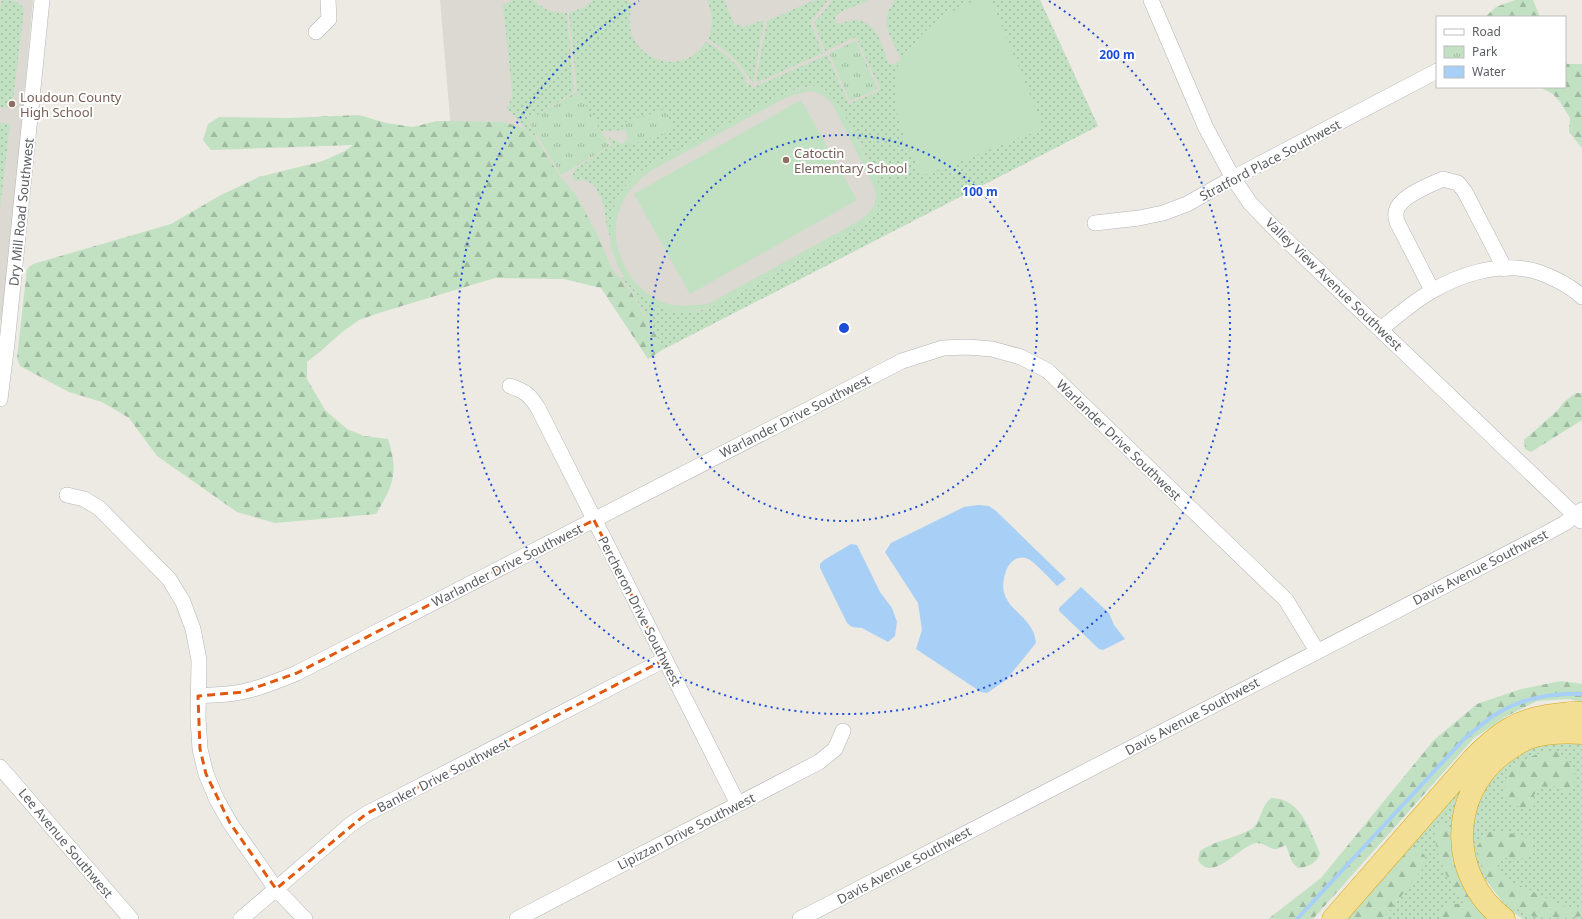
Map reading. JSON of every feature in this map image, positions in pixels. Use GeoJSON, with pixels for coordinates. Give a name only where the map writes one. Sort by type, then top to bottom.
{"type":"FeatureCollection","features":[{"type":"Feature","properties":{"kind":"highway"},"geometry":{"type":"LineString","coordinates":[[1332,919],[1473,759],[1496,736],[1524,721],[1543,716],[1582,713]]}},
{"type":"Feature","properties":{"kind":"highway"},"geometry":{"type":"LineString","coordinates":[[1504,919],[1488,905],[1479,893],[1466,864],[1462,848],[1461,832],[1465,808],[1473,789],[1492,763],[1514,745],[1546,733],[1582,733]]}},
{"type":"Feature","properties":{"kind":"street","name":"Dry Mill Road Southwest"},"geometry":{"type":"LineString","coordinates":[[0,399],[42,0]]}},
{"type":"Feature","properties":{"kind":"street"},"geometry":{"type":"LineString","coordinates":[[316,32],[329,19],[328,0]]}},
{"type":"Feature","properties":{"kind":"street","name":"Valley View Avenue Southwest"},"geometry":{"type":"LineString","coordinates":[[1152,0],[1206,128],[1233,178],[1250,203],[1279,233],[1380,329],[1580,516]]}},
{"type":"Feature","properties":{"kind":"street","name":"Stratford Place Southwest"},"geometry":{"type":"LineString","coordinates":[[1095,223],[1163,214],[1187,204],[1233,178],[1436,72]]}},
{"type":"Feature","properties":{"kind":"street"},"geometry":{"type":"LineString","coordinates":[[1432,290],[1397,222],[1396,213],[1399,205],[1404,199],[1443,179],[1458,183],[1465,192],[1505,269]]}},
{"type":"Feature","properties":{"kind":"street"},"geometry":{"type":"LineString","coordinates":[[1380,329],[1432,290],[1469,275],[1489,269],[1526,269],[1558,280],[1576,291],[1582,297]]}},
{"type":"Feature","properties":{"kind":"street","name":"Warlander Drive Southwest"},"geometry":{"type":"LineString","coordinates":[[198,696],[243,692],[269,685],[297,673],[902,361],[943,348],[967,346],[992,349],[1021,357],[1048,371],[1286,600],[1317,651]]}},
{"type":"Feature","properties":{"kind":"street","name":"Percheron Drive Southwest"},"geometry":{"type":"LineString","coordinates":[[510,386],[521,390],[530,396],[538,408],[738,804]]}},
{"type":"Feature","properties":{"kind":"street"},"geometry":{"type":"LineString","coordinates":[[67,495],[84,499],[99,508],[169,579],[183,602],[193,628],[199,660],[198,696],[200,749],[206,774],[217,800],[230,823],[276,888],[305,919]]}},
{"type":"Feature","properties":{"kind":"street","name":"Davis Avenue Southwest"},"geometry":{"type":"LineString","coordinates":[[800,919],[1580,516]]}},
{"type":"Feature","properties":{"kind":"street","name":"Banker Drive Southwest"},"geometry":{"type":"LineString","coordinates":[[241,919],[350,825],[366,814],[664,660]]}},
{"type":"Feature","properties":{"kind":"street","name":"Lipizzan Drive Southwest"},"geometry":{"type":"LineString","coordinates":[[518,919],[819,762],[835,749],[843,731]]}},
{"type":"Feature","properties":{"kind":"street","name":"Lee Avenue Southwest"},"geometry":{"type":"LineString","coordinates":[[0,767],[131,919]]}},
{"type":"Feature","properties":{"kind":"highlighted area"},"geometry":{"type":"Polygon","coordinates":[[[594,520],[664,660],[366,814],[276,889],[230,823],[206,774],[200,749],[198,696],[243,692],[297,673],[594,520]]]}},
{"type":"Feature","properties":{"kind":"shaded area","name":"Loudoun County High School"},"geometry":{"type":"Polygon","coordinates":[[[0,0],[33,0],[3,314],[0,321],[0,0]]]}},
{"type":"Feature","properties":{"kind":"shaded area","name":"Catoctin Elementary School"},"geometry":{"type":"Polygon","coordinates":[[[440,0],[1040,0],[1098,126],[664,349],[522,138],[452,141],[440,0]]]}},
{"type":"Feature","properties":{"kind":"green space"},"geometry":{"type":"Polygon","coordinates":[[[2,0],[14,1],[24,9],[12,108],[0,107],[0,7],[2,0]]]}},
{"type":"Feature","properties":{"kind":"green space"},"geometry":{"type":"Polygon","coordinates":[[[513,0],[533,0],[547,10],[567,13],[574,92],[528,121],[537,138],[536,139],[507,109],[512,97],[512,90],[503,5],[513,0]]]}},
{"type":"Feature","properties":{"kind":"green space"},"geometry":{"type":"Polygon","coordinates":[[[593,0],[624,0],[633,4],[630,21],[632,36],[640,48],[652,57],[666,62],[680,61],[694,55],[706,42],[718,49],[733,62],[746,78],[744,80],[747,85],[750,83],[752,88],[827,55],[849,104],[881,90],[856,37],[825,51],[814,23],[833,0],[869,0],[840,12],[835,16],[836,23],[854,20],[862,21],[868,24],[881,42],[888,63],[894,65],[901,59],[888,30],[887,15],[895,0],[1040,0],[1098,126],[664,349],[633,293],[622,278],[624,277],[629,285],[643,298],[660,307],[679,312],[707,309],[858,227],[874,213],[881,188],[862,148],[835,101],[826,91],[818,86],[809,86],[793,90],[647,167],[624,189],[613,215],[610,237],[601,197],[592,183],[581,179],[576,182],[572,176],[575,169],[611,146],[611,142],[608,139],[609,138],[622,144],[628,138],[630,145],[673,130],[623,123],[625,130],[600,131],[577,91],[569,13],[585,7],[593,0]]]}},
{"type":"Feature","properties":{"kind":"green space"},"geometry":{"type":"Polygon","coordinates":[[[707,0],[724,0],[735,26],[740,24],[742,28],[764,20],[753,83],[733,58],[708,39],[712,20],[711,10],[707,0]]]}},
{"type":"Feature","properties":{"kind":"green space"},"geometry":{"type":"Polygon","coordinates":[[[815,0],[828,0],[810,22],[823,53],[758,82],[756,81],[767,21],[815,0]]]}},
{"type":"Feature","properties":{"kind":"green space"},"geometry":{"type":"Polygon","coordinates":[[[976,0],[991,0],[1042,124],[1033,133],[922,176],[902,131],[896,108],[896,71],[904,55],[922,34],[951,12],[976,0]]]}},
{"type":"Feature","properties":{"kind":"green space"},"geometry":{"type":"Polygon","coordinates":[[[1515,0],[1533,0],[1540,16],[1486,16],[1496,7],[1515,0]]]}},
{"type":"Feature","properties":{"kind":"green space"},"geometry":{"type":"Polygon","coordinates":[[[856,41],[878,89],[850,101],[829,53],[856,41]]]}},
{"type":"Feature","properties":{"kind":"green space"},"geometry":{"type":"Polygon","coordinates":[[[1566,63],[1582,64],[1582,148],[1569,132],[1570,118],[1553,94],[1542,88],[1566,88],[1566,63]]]}},
{"type":"Feature","properties":{"kind":"green space"},"geometry":{"type":"Polygon","coordinates":[[[818,86],[827,91],[840,106],[881,188],[878,206],[872,215],[858,227],[724,302],[711,307],[685,312],[665,310],[640,295],[623,275],[616,261],[612,247],[610,232],[611,217],[615,203],[623,190],[641,170],[779,96],[798,89],[818,86]],[[811,91],[785,98],[652,170],[639,180],[629,192],[622,204],[617,218],[616,231],[617,245],[622,260],[629,274],[641,288],[656,299],[668,304],[689,306],[710,303],[859,221],[871,210],[875,202],[876,192],[834,107],[822,95],[811,91]]]}},
{"type":"Feature","properties":{"kind":"green space"},"geometry":{"type":"Polygon","coordinates":[[[577,92],[610,146],[561,175],[528,121],[577,92]]]}},
{"type":"Feature","properties":{"kind":"green space"},"geometry":{"type":"Polygon","coordinates":[[[801,100],[857,200],[690,294],[634,194],[801,100]]]}},
{"type":"Feature","properties":{"kind":"green space"},"geometry":{"type":"Polygon","coordinates":[[[666,109],[673,131],[630,145],[623,123],[666,109]]]}},
{"type":"Feature","properties":{"kind":"green space"},"geometry":{"type":"Polygon","coordinates":[[[359,115],[386,123],[413,127],[437,121],[450,121],[503,122],[521,127],[536,139],[560,176],[576,195],[598,236],[611,267],[631,292],[664,349],[648,359],[601,288],[564,279],[495,278],[359,320],[307,362],[307,379],[325,410],[347,429],[364,436],[388,439],[394,470],[387,495],[376,514],[275,523],[237,512],[157,456],[129,418],[102,402],[69,392],[20,366],[17,358],[27,269],[33,264],[171,224],[221,195],[259,177],[323,161],[345,151],[353,145],[211,150],[203,140],[208,124],[219,117],[289,118],[359,115]]]}},
{"type":"Feature","properties":{"kind":"green space"},"geometry":{"type":"Polygon","coordinates":[[[0,123],[10,124],[0,208],[0,123]]]}},
{"type":"Feature","properties":{"kind":"green space"},"geometry":{"type":"Polygon","coordinates":[[[1576,393],[1582,393],[1582,420],[1531,452],[1525,449],[1524,440],[1557,411],[1564,402],[1576,393]]]}},
{"type":"Feature","properties":{"kind":"green space"},"geometry":{"type":"Polygon","coordinates":[[[1561,681],[1582,684],[1582,702],[1569,699],[1537,701],[1505,717],[1474,738],[1313,919],[1268,919],[1321,878],[1434,740],[1477,704],[1521,689],[1561,681]]]}},
{"type":"Feature","properties":{"kind":"green space"},"geometry":{"type":"Polygon","coordinates":[[[1582,739],[1582,919],[1523,919],[1507,908],[1482,875],[1474,856],[1471,819],[1476,802],[1496,769],[1531,747],[1582,739]]]}},
{"type":"Feature","properties":{"kind":"green space"},"geometry":{"type":"Polygon","coordinates":[[[1556,750],[1569,761],[1574,769],[1574,787],[1565,792],[1556,786],[1540,787],[1534,795],[1534,806],[1519,807],[1512,803],[1503,791],[1505,780],[1510,773],[1521,762],[1528,758],[1556,750]]]}},
{"type":"Feature","properties":{"kind":"green space"},"geometry":{"type":"Polygon","coordinates":[[[1457,788],[1465,792],[1458,822],[1496,919],[1338,919],[1457,788]]]}},
{"type":"Feature","properties":{"kind":"green space"},"geometry":{"type":"Polygon","coordinates":[[[1271,798],[1281,799],[1290,804],[1303,817],[1320,853],[1317,860],[1309,866],[1298,868],[1292,862],[1286,845],[1275,849],[1256,843],[1242,850],[1218,866],[1211,868],[1204,866],[1198,860],[1200,851],[1215,843],[1254,827],[1265,805],[1271,798]]]}},
{"type":"Feature","properties":{"kind":"green space"},"geometry":{"type":"Polygon","coordinates":[[[1447,824],[1454,833],[1492,919],[1439,919],[1439,908],[1463,903],[1458,892],[1447,876],[1439,856],[1434,835],[1440,825],[1447,824]]]}},
{"type":"Feature","properties":{"kind":"green space"},"geometry":{"type":"Polygon","coordinates":[[[1491,831],[1522,836],[1527,838],[1533,846],[1533,852],[1526,858],[1500,859],[1497,864],[1501,872],[1512,882],[1570,909],[1582,906],[1582,916],[1570,918],[1543,918],[1531,916],[1517,909],[1496,892],[1481,864],[1478,851],[1481,840],[1491,831]]]}},
{"type":"Feature","properties":{"kind":"green space"},"geometry":{"type":"Polygon","coordinates":[[[1416,846],[1425,856],[1422,870],[1383,919],[1349,919],[1402,854],[1416,846]]]}},
{"type":"Feature","properties":{"kind":"water"},"geometry":{"type":"Polygon","coordinates":[[[978,505],[989,506],[996,511],[1066,579],[1057,586],[1044,572],[1026,558],[1017,559],[1009,565],[1003,584],[1004,594],[1015,610],[1022,616],[1034,632],[1036,643],[1006,680],[987,693],[981,692],[916,649],[922,630],[918,603],[885,552],[891,543],[964,507],[978,505]]]}},
{"type":"Feature","properties":{"kind":"water"},"geometry":{"type":"Polygon","coordinates":[[[851,544],[857,545],[880,592],[892,608],[897,622],[895,636],[888,642],[862,628],[852,627],[847,623],[820,568],[820,564],[824,560],[851,544]]]}},
{"type":"Feature","properties":{"kind":"water"},"geometry":{"type":"Polygon","coordinates":[[[1081,587],[1109,613],[1114,625],[1125,639],[1103,650],[1099,649],[1059,611],[1059,608],[1081,587]]]}},
{"type":"Feature","properties":{"kind":"waterway"},"geometry":{"type":"LineString","coordinates":[[1297,919],[1464,739],[1481,725],[1507,708],[1528,700],[1560,694],[1582,694]]}},
{"type":"Feature","properties":{"kind":"place","name":"Loudoun County High School"},"geometry":{"type":"Point","coordinates":[12,104]}},
{"type":"Feature","properties":{"kind":"place","name":"Catoctin Elementary School"},"geometry":{"type":"Point","coordinates":[786,160]}}]}
